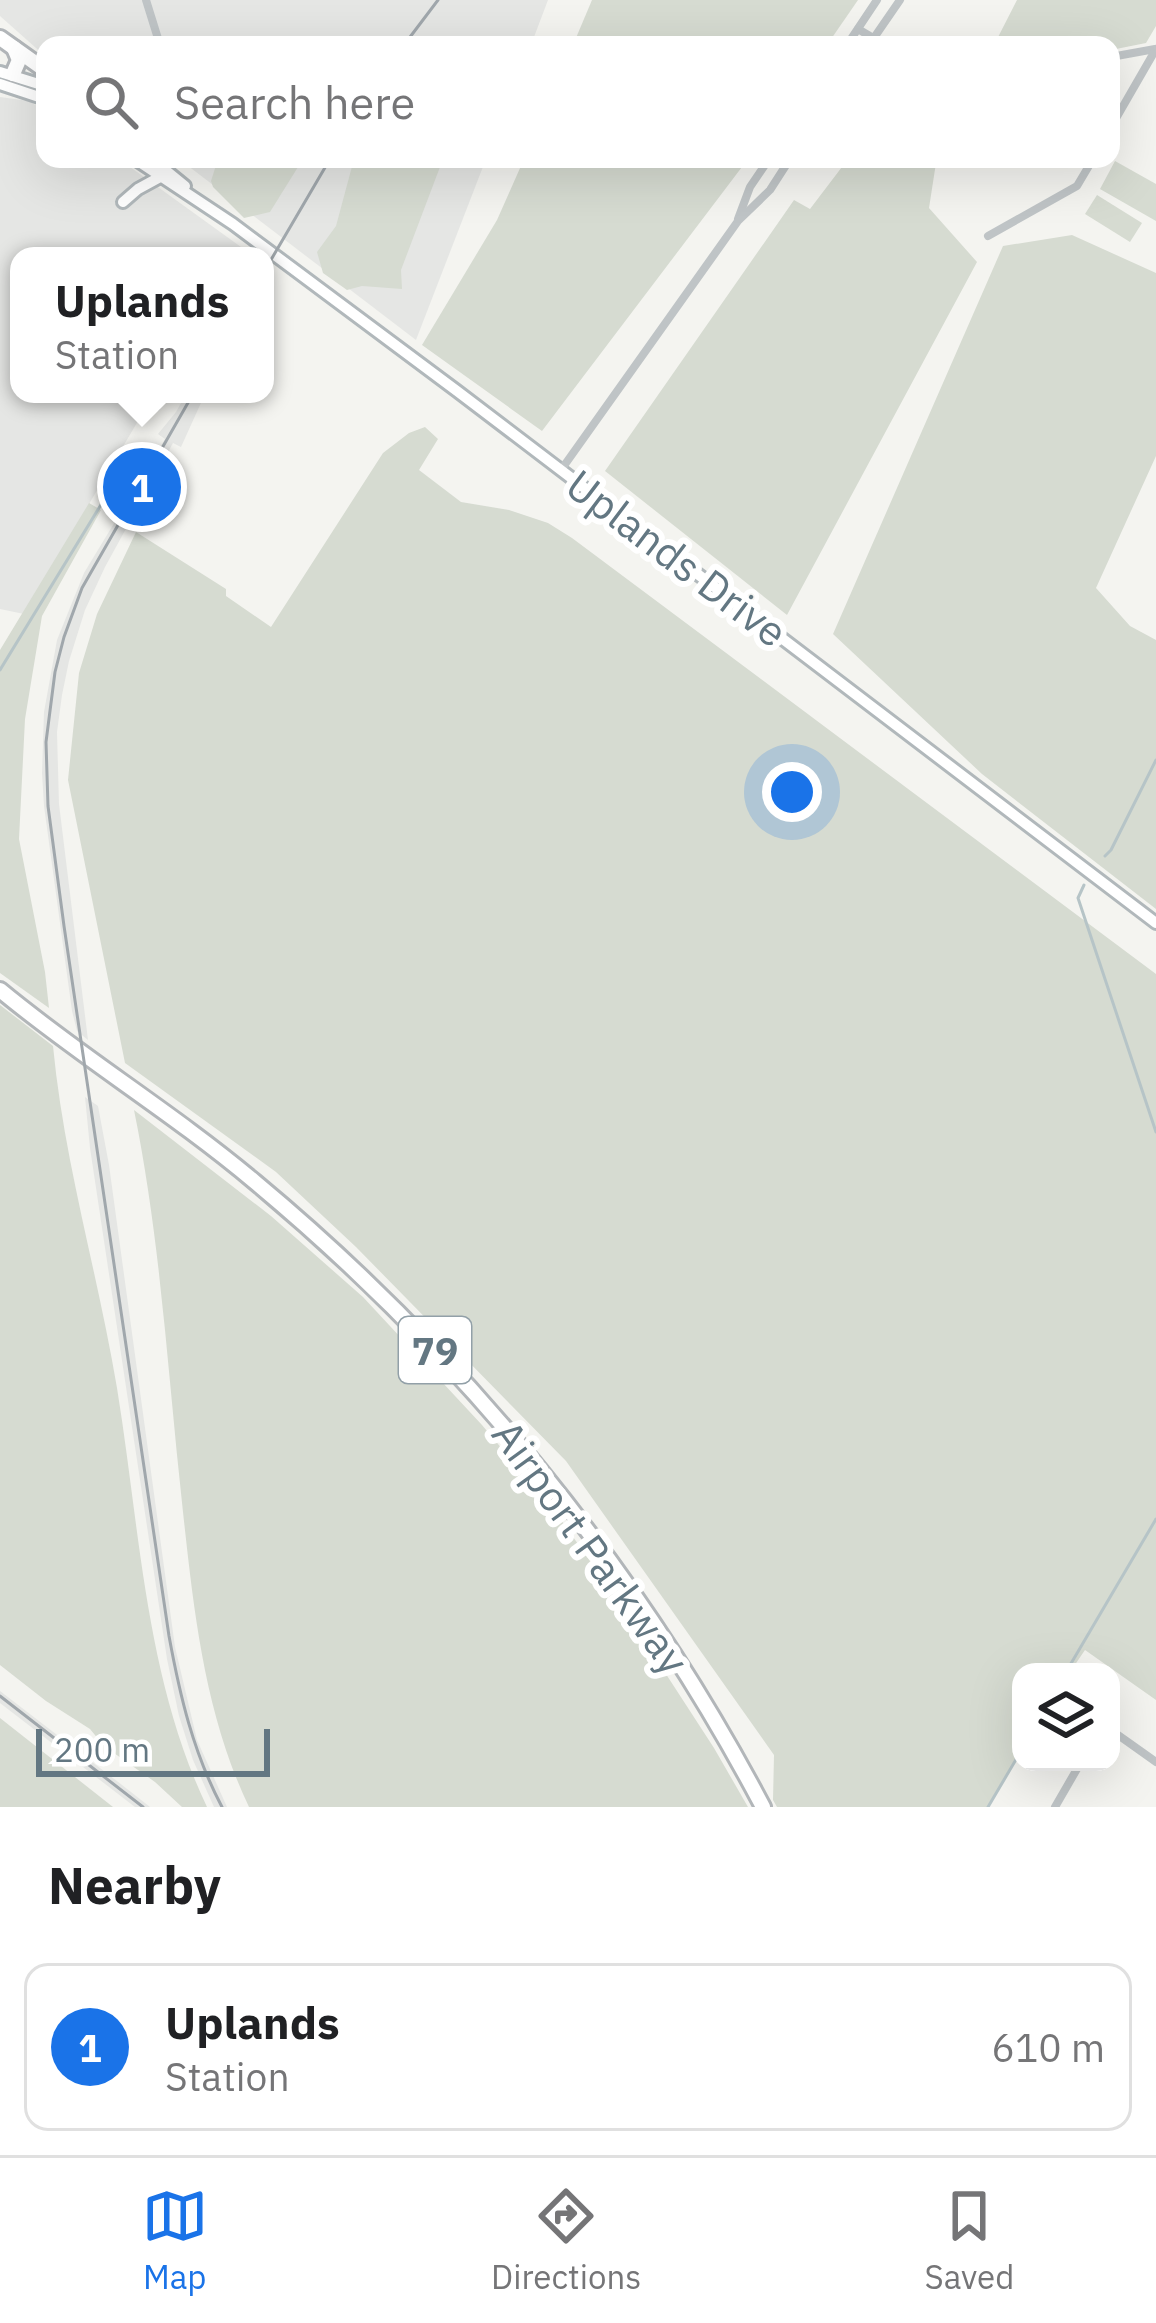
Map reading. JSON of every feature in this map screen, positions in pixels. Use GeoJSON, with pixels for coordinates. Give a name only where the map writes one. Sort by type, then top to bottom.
{"type":"FeatureCollection","features":[{"type":"Feature","properties":{"kind":"highway"},"geometry":{"type":"LineString","coordinates":[[0,38],[36,64]]}},
{"type":"Feature","properties":{"kind":"highway"},"geometry":{"type":"LineString","coordinates":[[5,79],[19,60],[14,48]]}},
{"type":"Feature","properties":{"kind":"highway","name":"Airport Parkway"},"geometry":{"type":"LineString","coordinates":[[0,990],[254,1181],[334,1251],[445,1360],[518,1442],[613,1565],[680,1665],[763,1807]]}},
{"type":"Feature","properties":{"kind":"main road"},"geometry":{"type":"LineString","coordinates":[[5,79],[36,84]]}},
{"type":"Feature","properties":{"kind":"main road"},"geometry":{"type":"LineString","coordinates":[[5,79],[36,94]]}},
{"type":"Feature","properties":{"kind":"main road","name":"Uplands Drive"},"geometry":{"type":"LineString","coordinates":[[148,168],[196,197]]}},
{"type":"Feature","properties":{"kind":"main road","name":"Uplands Drive"},"geometry":{"type":"LineString","coordinates":[[162,168],[263,247]]}},
{"type":"Feature","properties":{"kind":"main road"},"geometry":{"type":"LineString","coordinates":[[123,202],[160,177]]}},
{"type":"Feature","properties":{"kind":"main road","name":"Uplands Drive"},"geometry":{"type":"LineString","coordinates":[[274,255],[1156,922]]}},
{"type":"Feature","properties":{"kind":"street"},"geometry":{"type":"LineString","coordinates":[[146,0],[157,36]]}},
{"type":"Feature","properties":{"kind":"street"},"geometry":{"type":"LineString","coordinates":[[853,36],[877,0]]}},
{"type":"Feature","properties":{"kind":"street"},"geometry":{"type":"LineString","coordinates":[[875,36],[900,0]]}},
{"type":"Feature","properties":{"kind":"street"},"geometry":{"type":"LineString","coordinates":[[858,29],[865,36]]}},
{"type":"Feature","properties":{"kind":"street"},"geometry":{"type":"LineString","coordinates":[[1120,55],[1156,49]]}},
{"type":"Feature","properties":{"kind":"street"},"geometry":{"type":"LineString","coordinates":[[1120,112],[1156,49]]}},
{"type":"Feature","properties":{"kind":"street"},"geometry":{"type":"LineString","coordinates":[[738,221],[763,168]]}},
{"type":"Feature","properties":{"kind":"street"},"geometry":{"type":"LineString","coordinates":[[561,470],[738,221],[770,190],[784,168]]}},
{"type":"Feature","properties":{"kind":"street"},"geometry":{"type":"LineString","coordinates":[[988,236],[1077,186],[1088,168]]}},
{"type":"Feature","properties":{"kind":"street"},"geometry":{"type":"LineString","coordinates":[[1120,1736],[1156,1762]]}},
{"type":"Feature","properties":{"kind":"street"},"geometry":{"type":"LineString","coordinates":[[1055,1807],[1077,1771]]}},
{"type":"Feature","properties":{"kind":"shaded area"},"geometry":{"type":"Polygon","coordinates":[[[0,0],[548,0],[534,36],[36,36],[36,48],[0,16],[0,0]]]}},
{"type":"Feature","properties":{"kind":"shaded area"},"geometry":{"type":"Polygon","coordinates":[[[592,0],[858,0],[833,36],[577,36],[592,0]]]}},
{"type":"Feature","properties":{"kind":"shaded area"},"geometry":{"type":"Polygon","coordinates":[[[1017,0],[1156,0],[1156,26],[1146,43],[1120,48],[1120,36],[999,36],[1017,0]]]}},
{"type":"Feature","properties":{"kind":"shaded area"},"geometry":{"type":"Polygon","coordinates":[[[0,97],[36,105],[36,168],[131,168],[241,247],[10,247],[10,403],[149,403],[24,614],[0,609],[0,97]]]}},
{"type":"Feature","properties":{"kind":"shaded area"},"geometry":{"type":"Polygon","coordinates":[[[1120,164],[1156,184],[1156,221],[1100,189],[1111,168],[1120,168],[1120,164]]]}},
{"type":"Feature","properties":{"kind":"shaded area"},"geometry":{"type":"Polygon","coordinates":[[[191,168],[483,168],[416,340],[191,168]]]}},
{"type":"Feature","properties":{"kind":"shaded area"},"geometry":{"type":"Polygon","coordinates":[[[215,168],[297,168],[270,212],[244,218],[211,181],[215,168]]]}},
{"type":"Feature","properties":{"kind":"shaded area"},"geometry":{"type":"Polygon","coordinates":[[[352,168],[440,168],[401,270],[402,289],[362,286],[347,290],[323,273],[317,252],[336,226],[352,168]]]}},
{"type":"Feature","properties":{"kind":"shaded area"},"geometry":{"type":"Polygon","coordinates":[[[520,168],[741,168],[542,431],[422,345],[497,220],[520,168]]]}},
{"type":"Feature","properties":{"kind":"shaded area"},"geometry":{"type":"Polygon","coordinates":[[[841,168],[935,168],[929,208],[977,262],[787,615],[605,471],[794,200],[810,209],[841,168]]]}},
{"type":"Feature","properties":{"kind":"shaded area"},"geometry":{"type":"Polygon","coordinates":[[[1097,195],[1142,223],[1130,242],[1085,214],[1097,195]]]}},
{"type":"Feature","properties":{"kind":"shaded area"},"geometry":{"type":"Polygon","coordinates":[[[1072,235],[1156,273],[1156,456],[1096,588],[1130,626],[1156,640],[1156,909],[982,774],[833,634],[1003,246],[1072,235]]]}},
{"type":"Feature","properties":{"kind":"shaded area"},"geometry":{"type":"Polygon","coordinates":[[[181,403],[201,403],[181,447],[173,443],[105,567],[85,610],[62,695],[57,732],[59,804],[88,1040],[77,1031],[72,1011],[44,806],[44,712],[57,640],[84,573],[165,439],[158,434],[181,403]]]}},
{"type":"Feature","properties":{"kind":"shaded area"},"geometry":{"type":"Polygon","coordinates":[[[425,427],[438,439],[419,470],[461,502],[509,510],[548,523],[572,538],[1156,974],[1156,1700],[1120,1675],[1120,1663],[1103,1663],[1085,1650],[1076,1663],[1012,1663],[1012,1767],[987,1807],[777,1807],[774,1755],[566,1461],[276,1172],[125,1063],[68,780],[79,673],[97,614],[136,532],[226,589],[226,596],[271,627],[383,453],[425,427]]]}},
{"type":"Feature","properties":{"kind":"shaded area"},"geometry":{"type":"Polygon","coordinates":[[[89,503],[101,510],[42,616],[25,719],[19,839],[49,1008],[0,973],[0,650],[89,503]]]}},
{"type":"Feature","properties":{"kind":"shaded area"},"geometry":{"type":"Polygon","coordinates":[[[0,1005],[53,1046],[65,1132],[117,1388],[157,1654],[186,1757],[207,1807],[182,1807],[104,1746],[90,1729],[0,1665],[0,1005]]]}},
{"type":"Feature","properties":{"kind":"shaded area"},"geometry":{"type":"Polygon","coordinates":[[[85,1097],[98,1106],[109,1165],[175,1647],[197,1740],[227,1807],[214,1807],[193,1760],[167,1659],[85,1097]]]}},
{"type":"Feature","properties":{"kind":"shaded area"},"geometry":{"type":"Polygon","coordinates":[[[134,1110],[271,1216],[363,1297],[482,1425],[557,1514],[627,1614],[748,1807],[249,1807],[222,1736],[197,1625],[157,1260],[134,1110]]]}},
{"type":"Feature","properties":{"kind":"shaded area"},"geometry":{"type":"Polygon","coordinates":[[[0,1691],[150,1807],[135,1807],[0,1703],[0,1691]]]}},
{"type":"Feature","properties":{"kind":"shaded area"},"geometry":{"type":"Polygon","coordinates":[[[0,1718],[113,1807],[0,1807],[0,1718]]]}},
{"type":"Feature","properties":{"kind":"waterway"},"geometry":{"type":"LineString","coordinates":[[158,409],[162,403]]}},
{"type":"Feature","properties":{"kind":"waterway"},"geometry":{"type":"LineString","coordinates":[[0,670],[102,503]]}},
{"type":"Feature","properties":{"kind":"waterway"},"geometry":{"type":"LineString","coordinates":[[1105,856],[1156,760]]}},
{"type":"Feature","properties":{"kind":"waterway"},"geometry":{"type":"LineString","coordinates":[[1084,885],[1078,898],[1156,1132]]}},
{"type":"Feature","properties":{"kind":"waterway"},"geometry":{"type":"LineString","coordinates":[[1071,1663],[1156,1519]]}},
{"type":"Feature","properties":{"kind":"waterway"},"geometry":{"type":"LineString","coordinates":[[988,1807],[1012,1766]]}},
{"type":"Feature","properties":{"kind":"tram line"},"geometry":{"type":"LineString","coordinates":[[411,36],[438,0]]}},
{"type":"Feature","properties":{"kind":"tram line"},"geometry":{"type":"LineString","coordinates":[[274,255],[325,168]]}},
{"type":"Feature","properties":{"kind":"tram line"},"geometry":{"type":"LineString","coordinates":[[188,403],[82,588],[55,672],[46,742],[48,806],[64,926],[169,1636],[189,1723],[222,1807]]}},
{"type":"Feature","properties":{"kind":"tram line"},"geometry":{"type":"LineString","coordinates":[[0,1696],[143,1807]]}},
{"type":"Feature","properties":{"kind":"place","name":"Uplands"},"geometry":{"type":"Point","coordinates":[142,487]}}]}
